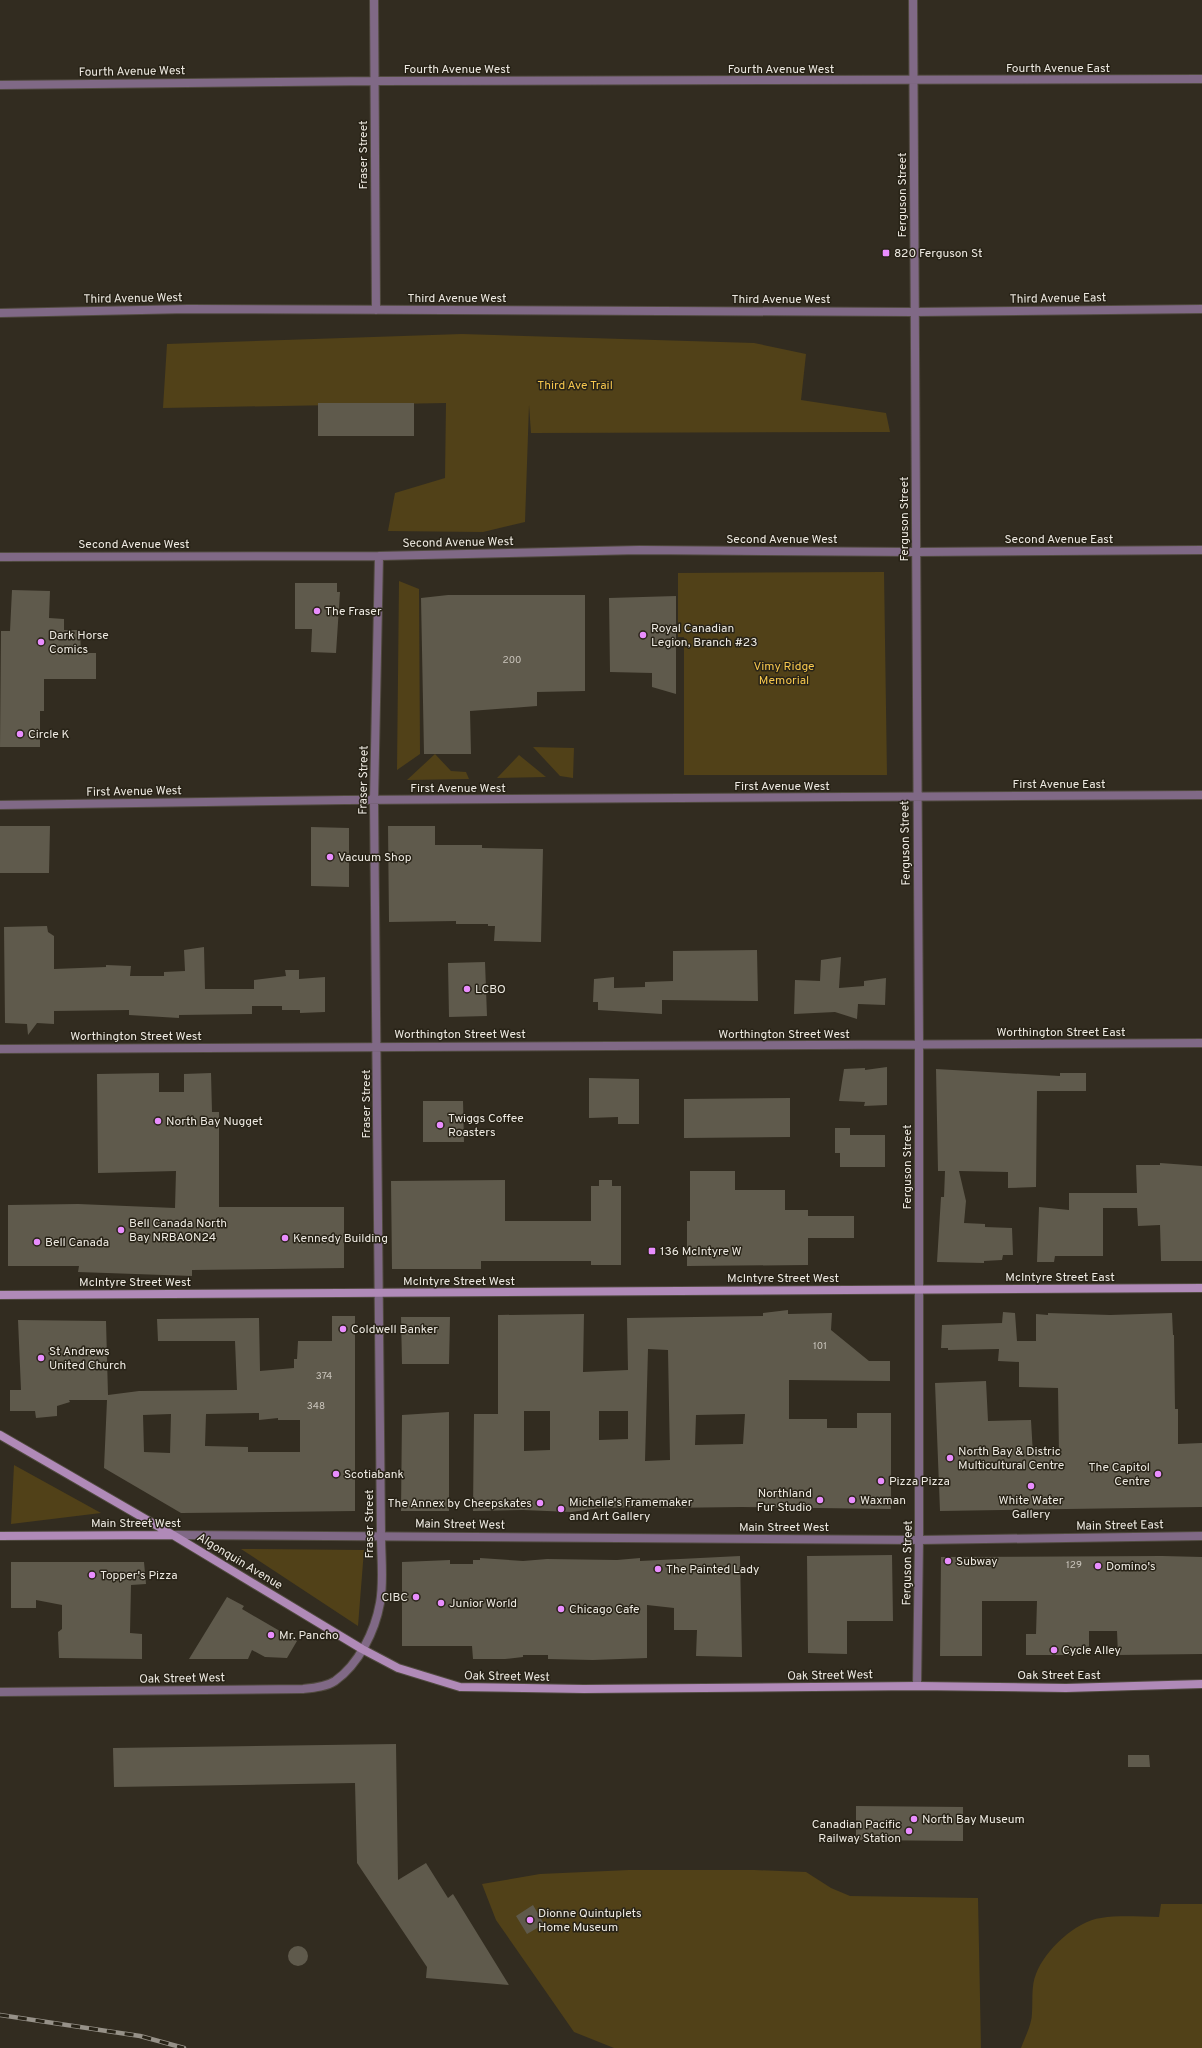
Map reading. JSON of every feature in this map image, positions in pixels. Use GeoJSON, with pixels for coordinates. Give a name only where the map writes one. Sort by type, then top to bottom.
{"type":"FeatureCollection","features":[{"type":"Feature","properties":{"kind":"main road","name":"McIntyre Street East"},"geometry":{"type":"LineString","coordinates":[[919,1290],[1202,1288]]}},
{"type":"Feature","properties":{"kind":"main road","name":"McIntyre Street West"},"geometry":{"type":"LineString","coordinates":[[0,1295],[919,1290]]}},
{"type":"Feature","properties":{"kind":"main road","name":"Algonquin Avenue"},"geometry":{"type":"LineString","coordinates":[[0,1435],[173,1534],[362,1649]]}},
{"type":"Feature","properties":{"kind":"main road","name":"Main Street West"},"geometry":{"type":"LineString","coordinates":[[0,1536],[173,1534]]}},
{"type":"Feature","properties":{"kind":"main road","name":"Oak Street West"},"geometry":{"type":"LineString","coordinates":[[362,1649],[398,1668],[460,1687],[584,1689],[917,1686]]}},
{"type":"Feature","properties":{"kind":"main road","name":"Oak Street East"},"geometry":{"type":"LineString","coordinates":[[917,1686],[1066,1688],[1202,1684]]}},
{"type":"Feature","properties":{"kind":"street","name":"Fraser Street"},"geometry":{"type":"LineString","coordinates":[[374,0],[376,310]]}},
{"type":"Feature","properties":{"kind":"street","name":"Ferguson Street"},"geometry":{"type":"LineString","coordinates":[[913,0],[919,1045],[919,1540],[917,1686]]}},
{"type":"Feature","properties":{"kind":"street","name":"Fourth Avenue East"},"geometry":{"type":"LineString","coordinates":[[913,80],[1202,79]]}},
{"type":"Feature","properties":{"kind":"street","name":"Fourth Avenue West"},"geometry":{"type":"LineString","coordinates":[[0,85],[375,81],[913,80]]}},
{"type":"Feature","properties":{"kind":"street","name":"Third Avenue East"},"geometry":{"type":"LineString","coordinates":[[914,312],[1202,309]]}},
{"type":"Feature","properties":{"kind":"street","name":"Third Avenue West"},"geometry":{"type":"LineString","coordinates":[[0,312],[376,310],[914,312]]}},
{"type":"Feature","properties":{"kind":"street","name":"Second Avenue West"},"geometry":{"type":"LineString","coordinates":[[0,557],[379,556],[639,550],[916,552]]}},
{"type":"Feature","properties":{"kind":"street","name":"Second Avenue East"},"geometry":{"type":"LineString","coordinates":[[916,552],[1202,550]]}},
{"type":"Feature","properties":{"kind":"street","name":"Fraser Street"},"geometry":{"type":"LineString","coordinates":[[362,1649],[374,1626],[380,1602],[382,1536],[378,1046],[374,800],[379,556]]}},
{"type":"Feature","properties":{"kind":"street","name":"First Avenue East"},"geometry":{"type":"LineString","coordinates":[[917,797],[1202,795]]}},
{"type":"Feature","properties":{"kind":"street","name":"First Avenue West"},"geometry":{"type":"LineString","coordinates":[[0,805],[374,800],[917,797]]}},
{"type":"Feature","properties":{"kind":"street","name":"Worthington Street East"},"geometry":{"type":"LineString","coordinates":[[919,1045],[1202,1043]]}},
{"type":"Feature","properties":{"kind":"street","name":"Worthington Street West"},"geometry":{"type":"LineString","coordinates":[[0,1049],[378,1046],[919,1045]]}},
{"type":"Feature","properties":{"kind":"street","name":"Main Street West"},"geometry":{"type":"LineString","coordinates":[[173,1534],[919,1540]]}},
{"type":"Feature","properties":{"kind":"street","name":"Main Street East"},"geometry":{"type":"LineString","coordinates":[[919,1540],[1202,1536]]}},
{"type":"Feature","properties":{"kind":"street","name":"Oak Street West"},"geometry":{"type":"LineString","coordinates":[[0,1692],[319,1687],[334,1682],[349,1668],[362,1649]]}},
{"type":"Feature","properties":{"kind":"green space","name":"Third Ave Trail"},"geometry":{"type":"Polygon","coordinates":[[[462,334],[754,343],[806,354],[801,400],[886,413],[890,432],[531,433],[529,405],[525,522],[483,532],[388,531],[395,493],[445,478],[446,403],[163,408],[167,344],[462,334]]]}},
{"type":"Feature","properties":{"kind":"green space","name":"Vimy Ridge Memorial"},"geometry":{"type":"Polygon","coordinates":[[[884,572],[887,775],[684,775],[684,637],[678,637],[678,573],[884,572]]]}},
{"type":"Feature","properties":{"kind":"green space"},"geometry":{"type":"Polygon","coordinates":[[[399,581],[419,589],[420,754],[397,770],[399,581]]]}},
{"type":"Feature","properties":{"kind":"green space"},"geometry":{"type":"Polygon","coordinates":[[[533,747],[574,748],[573,778],[560,776],[533,747]]]}},
{"type":"Feature","properties":{"kind":"green space"},"geometry":{"type":"Polygon","coordinates":[[[435,754],[451,771],[466,772],[469,779],[407,780],[435,754]]]}},
{"type":"Feature","properties":{"kind":"green space"},"geometry":{"type":"Polygon","coordinates":[[[519,755],[546,777],[497,778],[519,755]]]}},
{"type":"Feature","properties":{"kind":"green space"},"geometry":{"type":"Polygon","coordinates":[[[14,1465],[101,1513],[11,1524],[14,1465]]]}},
{"type":"Feature","properties":{"kind":"green space"},"geometry":{"type":"Polygon","coordinates":[[[241,1549],[364,1550],[358,1626],[241,1549]]]}},
{"type":"Feature","properties":{"kind":"green space"},"geometry":{"type":"Polygon","coordinates":[[[629,1870],[754,1870],[806,1872],[831,1888],[850,1896],[978,1898],[981,2048],[614,2048],[574,2032],[496,1920],[482,1884],[540,1874],[629,1870]]]}},
{"type":"Feature","properties":{"kind":"green space"},"geometry":{"type":"Polygon","coordinates":[[[1161,1904],[1202,1904],[1202,2048],[1021,2048],[1032,2017],[1034,1979],[1046,1956],[1062,1938],[1091,1920],[1130,1916],[1159,1917],[1161,1904]]]}},
{"type":"Feature","properties":{"kind":"building"},"geometry":{"type":"Polygon","coordinates":[[[318,403],[414,403],[414,436],[318,436],[318,403]]]}},
{"type":"Feature","properties":{"kind":"building","name":"The Fraser"},"geometry":{"type":"Polygon","coordinates":[[[295,583],[337,583],[337,592],[340,592],[336,653],[311,652],[312,629],[295,629],[295,583]]]}},
{"type":"Feature","properties":{"kind":"building"},"geometry":{"type":"Polygon","coordinates":[[[12,590],[50,591],[49,618],[64,619],[64,630],[80,630],[81,653],[96,653],[96,679],[44,679],[44,711],[40,711],[40,747],[0,747],[1,631],[10,631],[12,590]]]}},
{"type":"Feature","properties":{"kind":"building"},"geometry":{"type":"Polygon","coordinates":[[[448,595],[585,595],[585,691],[537,692],[537,706],[470,711],[471,754],[424,754],[421,598],[448,595]]]}},
{"type":"Feature","properties":{"kind":"building","name":"Royal Canadian Legion, Branch #23"},"geometry":{"type":"Polygon","coordinates":[[[676,596],[676,694],[652,687],[652,673],[610,672],[609,598],[676,596]]]}},
{"type":"Feature","properties":{"kind":"building"},"geometry":{"type":"Polygon","coordinates":[[[0,826],[50,826],[49,873],[0,873],[0,826]]]}},
{"type":"Feature","properties":{"kind":"building"},"geometry":{"type":"Polygon","coordinates":[[[388,826],[435,826],[435,845],[482,845],[482,848],[543,849],[541,942],[494,941],[495,926],[488,926],[488,924],[456,924],[456,921],[389,922],[388,826]]]}},
{"type":"Feature","properties":{"kind":"building","name":"Vacuum Shop"},"geometry":{"type":"Polygon","coordinates":[[[311,827],[349,828],[349,887],[311,886],[311,827]]]}},
{"type":"Feature","properties":{"kind":"building"},"geometry":{"type":"Polygon","coordinates":[[[47,926],[48,932],[54,936],[54,969],[106,967],[106,965],[131,966],[130,976],[164,976],[164,972],[185,971],[184,950],[204,947],[205,989],[254,989],[254,980],[286,976],[285,970],[299,970],[299,979],[325,977],[325,1012],[300,1013],[300,1010],[282,1010],[282,1006],[252,1006],[252,1014],[179,1015],[179,1018],[129,1015],[129,1010],[54,1011],[54,1024],[37,1023],[28,1035],[27,1024],[5,1023],[4,927],[47,926]]]}},
{"type":"Feature","properties":{"kind":"building"},"geometry":{"type":"Polygon","coordinates":[[[757,950],[758,1001],[662,1000],[662,1014],[598,1010],[598,1002],[593,1002],[594,979],[614,977],[614,988],[645,987],[645,982],[673,981],[673,951],[757,950]]]}},
{"type":"Feature","properties":{"kind":"building"},"geometry":{"type":"Polygon","coordinates":[[[841,957],[839,988],[864,986],[864,981],[886,978],[885,1005],[858,1004],[857,1019],[835,1012],[794,1014],[795,980],[820,981],[821,960],[841,957]]]}},
{"type":"Feature","properties":{"kind":"building","name":"LCBO"},"geometry":{"type":"Polygon","coordinates":[[[485,962],[487,1016],[449,1017],[448,963],[485,962]]]}},
{"type":"Feature","properties":{"kind":"building"},"geometry":{"type":"Polygon","coordinates":[[[887,1067],[887,1105],[864,1106],[865,1102],[839,1101],[844,1069],[865,1068],[865,1070],[887,1067]]]}},
{"type":"Feature","properties":{"kind":"building"},"geometry":{"type":"Polygon","coordinates":[[[936,1069],[1060,1076],[1060,1073],[1086,1073],[1086,1091],[1037,1091],[1036,1187],[1008,1188],[1008,1172],[959,1171],[966,1201],[964,1223],[985,1224],[985,1227],[1012,1228],[1013,1255],[1003,1255],[1002,1260],[984,1261],[984,1263],[937,1262],[941,1197],[944,1197],[945,1171],[938,1171],[936,1069]]]}},
{"type":"Feature","properties":{"kind":"building"},"geometry":{"type":"Polygon","coordinates":[[[159,1073],[159,1092],[184,1092],[184,1074],[211,1073],[212,1112],[219,1112],[219,1207],[344,1207],[344,1268],[192,1270],[192,1276],[78,1272],[79,1266],[8,1266],[8,1205],[78,1204],[175,1208],[176,1171],[98,1173],[97,1074],[159,1073]]]}},
{"type":"Feature","properties":{"kind":"building"},"geometry":{"type":"Polygon","coordinates":[[[589,1078],[639,1079],[639,1124],[618,1124],[618,1117],[589,1118],[589,1078]]]}},
{"type":"Feature","properties":{"kind":"building"},"geometry":{"type":"Polygon","coordinates":[[[790,1098],[790,1137],[684,1138],[684,1099],[790,1098]]]}},
{"type":"Feature","properties":{"kind":"building"},"geometry":{"type":"Polygon","coordinates":[[[423,1101],[463,1101],[464,1142],[423,1142],[423,1101]]]}},
{"type":"Feature","properties":{"kind":"building"},"geometry":{"type":"Polygon","coordinates":[[[835,1128],[850,1128],[850,1135],[885,1135],[885,1167],[840,1167],[840,1153],[835,1153],[835,1128]]]}},
{"type":"Feature","properties":{"kind":"building"},"geometry":{"type":"Polygon","coordinates":[[[1160,1163],[1202,1166],[1202,1261],[1161,1261],[1160,1225],[1138,1226],[1137,1208],[1103,1208],[1103,1256],[1055,1256],[1054,1262],[1037,1262],[1039,1207],[1069,1210],[1069,1193],[1137,1193],[1136,1165],[1160,1165],[1160,1163]]]}},
{"type":"Feature","properties":{"kind":"building"},"geometry":{"type":"Polygon","coordinates":[[[690,1171],[735,1171],[735,1190],[785,1190],[785,1210],[808,1210],[808,1216],[854,1216],[854,1238],[808,1238],[808,1265],[687,1266],[687,1221],[690,1221],[690,1171]]]}},
{"type":"Feature","properties":{"kind":"building"},"geometry":{"type":"Polygon","coordinates":[[[505,1180],[505,1221],[591,1221],[591,1186],[599,1186],[599,1180],[612,1180],[612,1186],[621,1186],[621,1265],[591,1265],[591,1261],[481,1261],[481,1269],[392,1269],[391,1181],[505,1180]]]}},
{"type":"Feature","properties":{"kind":"building"},"geometry":{"type":"Polygon","coordinates":[[[788,1310],[788,1314],[832,1313],[831,1330],[869,1361],[890,1361],[890,1381],[789,1380],[789,1419],[827,1419],[827,1428],[857,1428],[857,1413],[891,1413],[891,1509],[646,1507],[600,1508],[571,1512],[523,1510],[473,1511],[474,1414],[498,1414],[498,1315],[584,1314],[583,1372],[628,1370],[627,1318],[763,1316],[763,1313],[788,1310]],[[648,1349],[645,1461],[670,1460],[668,1350],[648,1349]],[[524,1411],[524,1451],[550,1450],[550,1411],[524,1411]],[[599,1411],[599,1440],[628,1439],[628,1411],[599,1411]],[[745,1414],[696,1415],[695,1445],[743,1444],[745,1414]]]}},
{"type":"Feature","properties":{"kind":"building"},"geometry":{"type":"Polygon","coordinates":[[[1003,1312],[1015,1313],[1017,1341],[1036,1341],[1036,1314],[1110,1315],[1172,1313],[1174,1335],[1175,1409],[1178,1409],[1178,1444],[1202,1443],[1202,1507],[940,1511],[935,1383],[986,1381],[988,1421],[1031,1420],[1033,1455],[1059,1455],[1058,1388],[1019,1387],[1019,1362],[998,1361],[999,1349],[948,1350],[948,1348],[941,1348],[942,1325],[1002,1323],[1003,1312]]]}},
{"type":"Feature","properties":{"kind":"building"},"geometry":{"type":"Polygon","coordinates":[[[332,1316],[355,1316],[355,1511],[181,1513],[104,1468],[107,1400],[69,1400],[70,1402],[57,1406],[57,1416],[36,1418],[35,1411],[10,1411],[10,1390],[21,1390],[18,1320],[106,1321],[108,1395],[139,1391],[237,1390],[235,1341],[158,1341],[157,1319],[259,1318],[260,1371],[294,1368],[294,1359],[297,1359],[298,1341],[332,1341],[332,1316]],[[259,1413],[206,1414],[205,1446],[248,1447],[248,1452],[300,1452],[300,1420],[278,1420],[278,1418],[259,1420],[259,1413]],[[171,1414],[143,1415],[144,1452],[170,1453],[171,1414]]]}},
{"type":"Feature","properties":{"kind":"building"},"geometry":{"type":"Polygon","coordinates":[[[401,1317],[450,1317],[449,1364],[402,1364],[401,1317]]]}},
{"type":"Feature","properties":{"kind":"building"},"geometry":{"type":"Polygon","coordinates":[[[449,1412],[449,1511],[401,1511],[402,1415],[449,1412]]]}},
{"type":"Feature","properties":{"kind":"building"},"geometry":{"type":"Polygon","coordinates":[[[892,1555],[893,1621],[847,1621],[847,1654],[808,1653],[807,1556],[892,1555]]]}},
{"type":"Feature","properties":{"kind":"building"},"geometry":{"type":"Polygon","coordinates":[[[740,1556],[742,1657],[696,1656],[697,1630],[674,1630],[674,1608],[647,1605],[647,1658],[593,1660],[548,1659],[548,1655],[523,1655],[523,1657],[505,1659],[473,1659],[472,1646],[402,1646],[402,1562],[450,1560],[450,1564],[473,1564],[473,1560],[480,1560],[480,1558],[523,1561],[547,1559],[617,1560],[640,1558],[640,1561],[740,1556]]]}},
{"type":"Feature","properties":{"kind":"building"},"geometry":{"type":"Polygon","coordinates":[[[941,1557],[1202,1557],[1202,1654],[1118,1655],[1117,1631],[1089,1631],[1089,1655],[1026,1655],[1026,1634],[1036,1634],[1037,1601],[982,1601],[982,1656],[940,1656],[941,1557]]]}},
{"type":"Feature","properties":{"kind":"building"},"geometry":{"type":"Polygon","coordinates":[[[11,1562],[144,1562],[146,1584],[131,1585],[130,1633],[142,1634],[142,1659],[59,1658],[58,1632],[62,1629],[62,1605],[36,1600],[36,1608],[11,1608],[11,1562]]]}},
{"type":"Feature","properties":{"kind":"building"},"geometry":{"type":"Polygon","coordinates":[[[227,1597],[244,1606],[242,1609],[297,1641],[287,1658],[265,1657],[252,1650],[248,1659],[189,1659],[227,1597]]]}},
{"type":"Feature","properties":{"kind":"building"},"geometry":{"type":"Polygon","coordinates":[[[396,1744],[398,1880],[426,1863],[448,1898],[453,1894],[509,1985],[426,1978],[427,1967],[357,1863],[355,1783],[114,1787],[113,1748],[396,1744]]]}},
{"type":"Feature","properties":{"kind":"building"},"geometry":{"type":"Polygon","coordinates":[[[1128,1755],[1149,1755],[1150,1767],[1128,1767],[1128,1755]]]}},
{"type":"Feature","properties":{"kind":"building","name":"Canadian Pacific Railway Station"},"geometry":{"type":"Polygon","coordinates":[[[856,1806],[963,1807],[963,1841],[856,1840],[856,1806]]]}},
{"type":"Feature","properties":{"kind":"building","name":"Dionne Quintuplets Home Museum"},"geometry":{"type":"Polygon","coordinates":[[[533,1905],[544,1924],[527,1934],[516,1916],[533,1905]]]}},
{"type":"Feature","properties":{"kind":"building"},"geometry":{"type":"Polygon","coordinates":[[[298,1946],[305,1949],[308,1956],[305,1963],[298,1966],[291,1963],[288,1956],[291,1949],[298,1946]]]}},
{"type":"Feature","properties":{"kind":"railway"},"geometry":{"type":"LineString","coordinates":[[0,2015],[140,2036],[184,2048]]}},
{"type":"Feature","properties":{"kind":"place","name":"820 Ferguson St"},"geometry":{"type":"Point","coordinates":[886,253]}},
{"type":"Feature","properties":{"kind":"place","name":"The Fraser"},"geometry":{"type":"Point","coordinates":[317,611]}},
{"type":"Feature","properties":{"kind":"place","name":"Royal Canadian Legion, Branch #23"},"geometry":{"type":"Point","coordinates":[643,635]}},
{"type":"Feature","properties":{"kind":"place","name":"Dark Horse Comics"},"geometry":{"type":"Point","coordinates":[41,642]}},
{"type":"Feature","properties":{"kind":"place","name":"Circle K"},"geometry":{"type":"Point","coordinates":[20,734]}},
{"type":"Feature","properties":{"kind":"place","name":"Vacuum Shop"},"geometry":{"type":"Point","coordinates":[330,857]}},
{"type":"Feature","properties":{"kind":"place","name":"LCBO"},"geometry":{"type":"Point","coordinates":[467,989]}},
{"type":"Feature","properties":{"kind":"place","name":"North Bay Nugget"},"geometry":{"type":"Point","coordinates":[158,1121]}},
{"type":"Feature","properties":{"kind":"place","name":"Twiggs Coffee Roasters"},"geometry":{"type":"Point","coordinates":[440,1125]}},
{"type":"Feature","properties":{"kind":"place","name":"Bell Canada North Bay NRBAON24"},"geometry":{"type":"Point","coordinates":[121,1230]}},
{"type":"Feature","properties":{"kind":"place","name":"Kennedy Building"},"geometry":{"type":"Point","coordinates":[285,1238]}},
{"type":"Feature","properties":{"kind":"place","name":"Bell Canada"},"geometry":{"type":"Point","coordinates":[37,1242]}},
{"type":"Feature","properties":{"kind":"place","name":"136 McIntyre W"},"geometry":{"type":"Point","coordinates":[652,1251]}},
{"type":"Feature","properties":{"kind":"place","name":"Coldwell Banker"},"geometry":{"type":"Point","coordinates":[343,1329]}},
{"type":"Feature","properties":{"kind":"place","name":"St Andrews United Church"},"geometry":{"type":"Point","coordinates":[41,1358]}},
{"type":"Feature","properties":{"kind":"place","name":"North Bay & Distric Multicultural Centre"},"geometry":{"type":"Point","coordinates":[950,1458]}},
{"type":"Feature","properties":{"kind":"place","name":"Scotiabank"},"geometry":{"type":"Point","coordinates":[336,1474]}},
{"type":"Feature","properties":{"kind":"place","name":"The Capitol Centre"},"geometry":{"type":"Point","coordinates":[1158,1474]}},
{"type":"Feature","properties":{"kind":"place","name":"Pizza Pizza"},"geometry":{"type":"Point","coordinates":[881,1481]}},
{"type":"Feature","properties":{"kind":"place","name":"White Water Gallery"},"geometry":{"type":"Point","coordinates":[1031,1486]}},
{"type":"Feature","properties":{"kind":"place","name":"Northland Fur Studio"},"geometry":{"type":"Point","coordinates":[820,1500]}},
{"type":"Feature","properties":{"kind":"place","name":"Waxman"},"geometry":{"type":"Point","coordinates":[852,1500]}},
{"type":"Feature","properties":{"kind":"place","name":"The Annex by Cheepskates"},"geometry":{"type":"Point","coordinates":[540,1503]}},
{"type":"Feature","properties":{"kind":"place","name":"Michelle's Framemaker and Art Gallery"},"geometry":{"type":"Point","coordinates":[561,1509]}},
{"type":"Feature","properties":{"kind":"place","name":"Subway"},"geometry":{"type":"Point","coordinates":[948,1561]}},
{"type":"Feature","properties":{"kind":"place","name":"Domino's"},"geometry":{"type":"Point","coordinates":[1098,1566]}},
{"type":"Feature","properties":{"kind":"place","name":"The Painted Lady"},"geometry":{"type":"Point","coordinates":[658,1569]}},
{"type":"Feature","properties":{"kind":"place","name":"Topper's Pizza"},"geometry":{"type":"Point","coordinates":[92,1575]}},
{"type":"Feature","properties":{"kind":"place","name":"CIBC"},"geometry":{"type":"Point","coordinates":[416,1597]}},
{"type":"Feature","properties":{"kind":"place","name":"Junior World"},"geometry":{"type":"Point","coordinates":[441,1603]}},
{"type":"Feature","properties":{"kind":"place","name":"Chicago Cafe"},"geometry":{"type":"Point","coordinates":[561,1609]}},
{"type":"Feature","properties":{"kind":"place","name":"Mr. Pancho"},"geometry":{"type":"Point","coordinates":[271,1635]}},
{"type":"Feature","properties":{"kind":"place","name":"Cycle Alley"},"geometry":{"type":"Point","coordinates":[1054,1650]}},
{"type":"Feature","properties":{"kind":"place","name":"North Bay Museum"},"geometry":{"type":"Point","coordinates":[914,1819]}},
{"type":"Feature","properties":{"kind":"place","name":"Canadian Pacific Railway Station"},"geometry":{"type":"Point","coordinates":[909,1831]}},
{"type":"Feature","properties":{"kind":"place","name":"Dionne Quintuplets Home Museum"},"geometry":{"type":"Point","coordinates":[530,1920]}}]}
